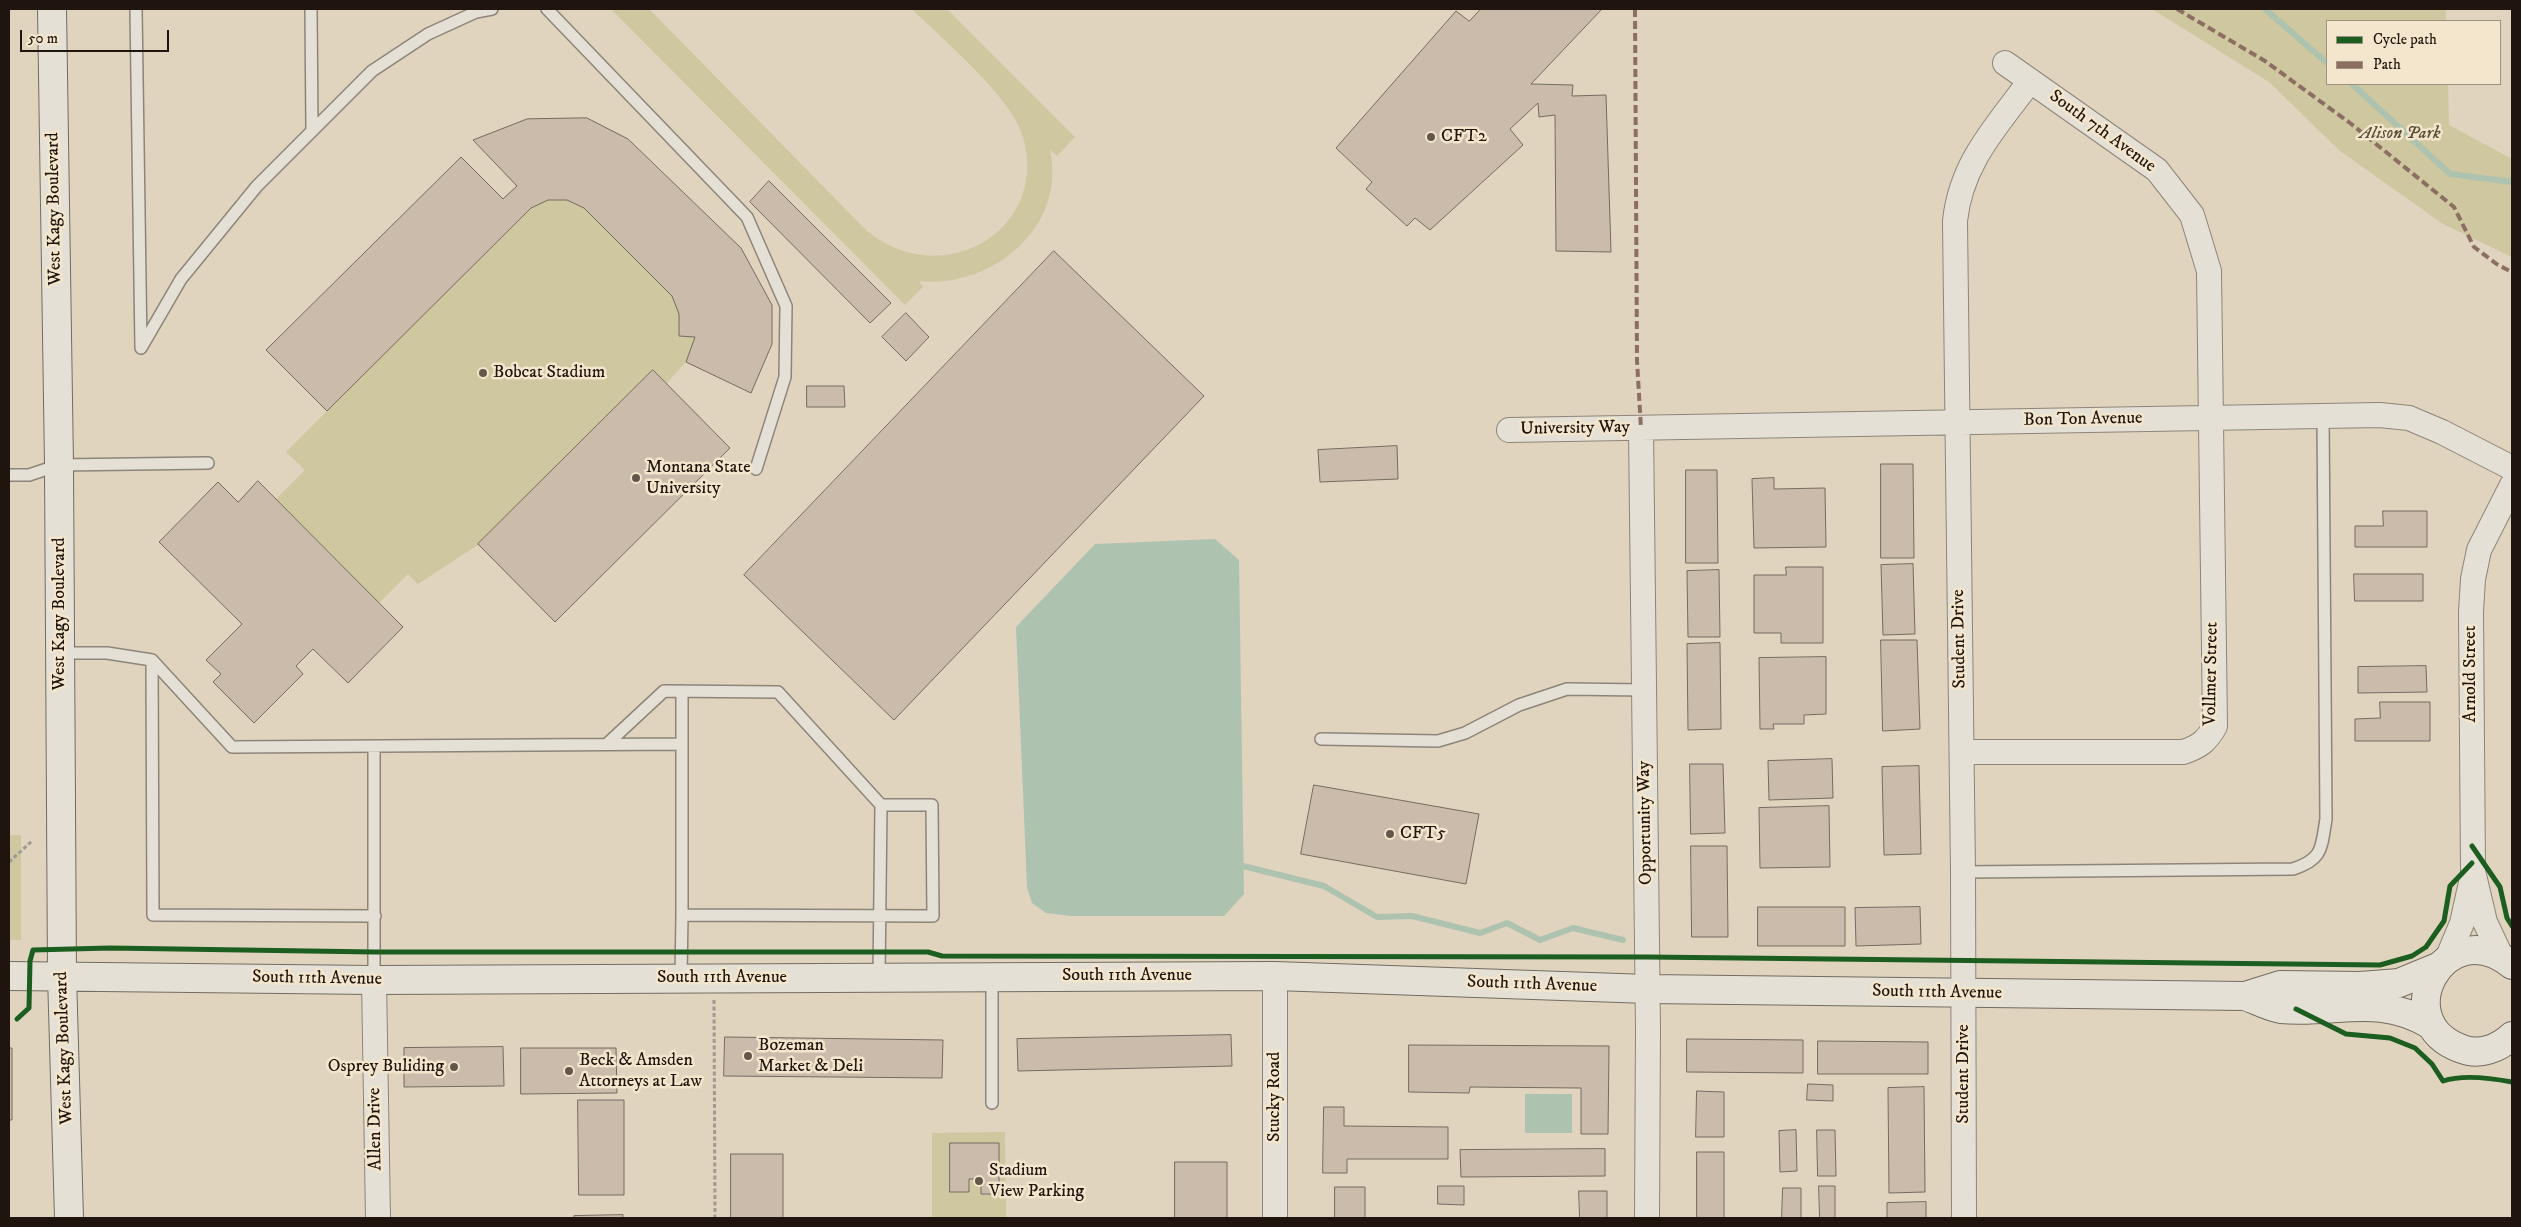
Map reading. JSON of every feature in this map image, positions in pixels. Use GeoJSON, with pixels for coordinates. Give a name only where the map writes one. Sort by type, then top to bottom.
{"type":"FeatureCollection","features":[{"type":"Feature","properties":{"kind":"street","name":"West Kagy Boulevard"},"geometry":{"type":"LineString","coordinates":[[52,9],[59,465],[62,975],[69,1218]]}},
{"type":"Feature","properties":{"kind":"street","name":"South 7th Avenue"},"geometry":{"type":"LineString","coordinates":[[2005,63],[2157,170],[2192,214],[2209,271],[2211,418]]}},
{"type":"Feature","properties":{"kind":"street","name":"Student Drive"},"geometry":{"type":"LineString","coordinates":[[1964,1218],[1964,872],[1954,221],[1957,197],[1964,177],[1976,155],[2030,81]]}},
{"type":"Feature","properties":{"kind":"street","name":"Bon Ton Avenue"},"geometry":{"type":"LineString","coordinates":[[1641,428],[2380,415],[2410,418],[2442,432],[2512,468]]}},
{"type":"Feature","properties":{"kind":"street","name":"Vollmer Street"},"geometry":{"type":"LineString","coordinates":[[1962,752],[2184,752],[2197,747],[2209,738],[2215,726],[2211,418]]}},
{"type":"Feature","properties":{"kind":"street","name":"University Way"},"geometry":{"type":"LineString","coordinates":[[1509,430],[1641,428]]}},
{"type":"Feature","properties":{"kind":"street","name":"Opportunity Way"},"geometry":{"type":"LineString","coordinates":[[1641,428],[1648,988],[1647,1218]]}},
{"type":"Feature","properties":{"kind":"street","name":"Arnold Street"},"geometry":{"type":"LineString","coordinates":[[2442,963],[2462,923],[2473,871],[2471,622],[2473,579],[2479,550],[2512,485]]}},
{"type":"Feature","properties":{"kind":"street","name":"Arnold Street"},"geometry":{"type":"LineString","coordinates":[[2473,871],[2485,922],[2507,961]]}},
{"type":"Feature","properties":{"kind":"street","name":"South 11th Avenue"},"geometry":{"type":"LineString","coordinates":[[9,976],[62,975],[374,980],[1275,976],[1648,988],[2245,996],[2280,985],[2360,986],[2399,983],[2442,963],[2460,952],[2474,950],[2488,951],[2507,961]]}},
{"type":"Feature","properties":{"kind":"street"},"geometry":{"type":"LineString","coordinates":[[2431,1025],[2427,1013],[2426,995],[2431,977],[2442,963]]}},
{"type":"Feature","properties":{"kind":"street","name":"Stucky Road"},"geometry":{"type":"LineString","coordinates":[[1275,976],[1275,1218]]}},
{"type":"Feature","properties":{"kind":"street","name":"Allen Drive"},"geometry":{"type":"LineString","coordinates":[[374,980],[378,1218]]}},
{"type":"Feature","properties":{"kind":"street","name":"South 11th Avenue"},"geometry":{"type":"LineString","coordinates":[[2245,996],[2279,1008],[2379,1006],[2397,1009],[2413,1014],[2431,1025],[2445,1040],[2466,1051],[2481,1052],[2494,1048],[2512,1036]]}},
{"type":"Feature","properties":{"kind":"lane"},"geometry":{"type":"LineString","coordinates":[[136,9],[141,348],[181,279],[257,186],[372,71],[428,34],[476,12],[492,9]]}},
{"type":"Feature","properties":{"kind":"lane"},"geometry":{"type":"LineString","coordinates":[[311,9],[312,131]]}},
{"type":"Feature","properties":{"kind":"lane"},"geometry":{"type":"LineString","coordinates":[[547,9],[747,217],[786,306],[785,377],[756,469]]}},
{"type":"Feature","properties":{"kind":"lane"},"geometry":{"type":"LineString","coordinates":[[1964,872],[2292,869],[2311,863],[2322,848],[2326,819],[2323,416]]}},
{"type":"Feature","properties":{"kind":"lane"},"geometry":{"type":"LineString","coordinates":[[9,475],[29,474],[59,465],[208,463]]}},
{"type":"Feature","properties":{"kind":"lane"},"geometry":{"type":"LineString","coordinates":[[60,653],[107,654],[152,660],[232,747],[682,744]]}},
{"type":"Feature","properties":{"kind":"lane"},"geometry":{"type":"LineString","coordinates":[[152,660],[153,915],[375,916]]}},
{"type":"Feature","properties":{"kind":"lane"},"geometry":{"type":"LineString","coordinates":[[1321,739],[1438,741],[1464,733],[1518,705],[1567,689],[1644,690]]}},
{"type":"Feature","properties":{"kind":"lane"},"geometry":{"type":"LineString","coordinates":[[607,744],[664,691],[778,692],[881,805],[879,977]]}},
{"type":"Feature","properties":{"kind":"lane"},"geometry":{"type":"LineString","coordinates":[[681,978],[682,691]]}},
{"type":"Feature","properties":{"kind":"lane"},"geometry":{"type":"LineString","coordinates":[[374,747],[374,980]]}},
{"type":"Feature","properties":{"kind":"lane"},"geometry":{"type":"LineString","coordinates":[[682,915],[933,916],[932,805],[881,805]]}},
{"type":"Feature","properties":{"kind":"lane"},"geometry":{"type":"LineString","coordinates":[[992,977],[992,1103]]}},
{"type":"Feature","properties":{"kind":"path"},"geometry":{"type":"LineString","coordinates":[[9,862],[32,841]]}},
{"type":"Feature","properties":{"kind":"path"},"geometry":{"type":"LineString","coordinates":[[713,978],[715,1218]]}},
{"type":"Feature","properties":{"kind":"green space"},"geometry":{"type":"Polygon","coordinates":[[[611,9],[649,9],[866,230],[895,248],[926,255],[955,253],[982,243],[1005,225],[1020,200],[1027,171],[1023,137],[1017,122],[1006,105],[958,52],[912,9],[947,9],[1075,137],[1057,156],[1050,150],[1052,178],[1047,204],[1035,228],[1018,248],[997,264],[972,275],[946,281],[919,281],[923,287],[905,305],[611,9]]]}},
{"type":"Feature","properties":{"kind":"green space","name":"Alison Park"},"geometry":{"type":"Polygon","coordinates":[[[2152,9],[2446,9],[2446,20],[2326,20],[2326,85],[2448,85],[2449,125],[2512,159],[2512,257],[2443,224],[2340,151],[2269,82],[2152,9]]]}},
{"type":"Feature","properties":{"kind":"green space","name":"Bobcat Stadium"},"geometry":{"type":"Polygon","coordinates":[[[587,118],[628,139],[772,305],[772,344],[751,393],[686,362],[666,384],[730,448],[555,622],[478,545],[418,584],[408,574],[379,603],[276,499],[305,470],[286,452],[327,411],[266,350],[461,157],[502,199],[516,186],[473,140],[527,119],[587,118]]]}},
{"type":"Feature","properties":{"kind":"green space"},"geometry":{"type":"Polygon","coordinates":[[[9,835],[21,835],[21,940],[9,940],[9,835]]]}},
{"type":"Feature","properties":{"kind":"green space"},"geometry":{"type":"Polygon","coordinates":[[[1005,1132],[1006,1218],[932,1218],[932,1133],[1005,1132]]]}},
{"type":"Feature","properties":{"kind":"shaded area"},"geometry":{"type":"Polygon","coordinates":[[[1215,539],[1239,560],[1244,894],[1224,916],[1072,916],[1046,913],[1032,903],[1027,887],[1016,627],[1095,544],[1215,539]]]}},
{"type":"Feature","properties":{"kind":"shaded area"},"geometry":{"type":"Polygon","coordinates":[[[1525,1094],[1572,1094],[1572,1133],[1525,1133],[1525,1094]]]}},
{"type":"Feature","properties":{"kind":"building","name":"CFT2"},"geometry":{"type":"Polygon","coordinates":[[[1481,9],[1602,9],[1531,84],[1573,85],[1572,96],[1606,95],[1611,252],[1556,251],[1555,115],[1539,117],[1538,103],[1510,129],[1523,145],[1430,230],[1415,218],[1407,226],[1366,189],[1372,182],[1336,148],[1456,11],[1469,21],[1481,9]]]}},
{"type":"Feature","properties":{"kind":"building"},"geometry":{"type":"Polygon","coordinates":[[[587,118],[628,139],[741,248],[772,305],[772,344],[751,393],[686,362],[695,337],[679,336],[679,314],[672,296],[584,208],[567,200],[548,200],[531,208],[327,411],[266,350],[461,157],[503,199],[517,186],[473,140],[527,119],[587,118]]]}},
{"type":"Feature","properties":{"kind":"building"},"geometry":{"type":"Polygon","coordinates":[[[769,181],[891,303],[870,323],[750,202],[769,181]]]}},
{"type":"Feature","properties":{"kind":"building"},"geometry":{"type":"Polygon","coordinates":[[[1054,251],[1204,396],[894,720],[744,575],[1054,251]]]}},
{"type":"Feature","properties":{"kind":"building"},"geometry":{"type":"Polygon","coordinates":[[[906,313],[929,337],[906,361],[882,337],[906,313]]]}},
{"type":"Feature","properties":{"kind":"building"},"geometry":{"type":"Polygon","coordinates":[[[653,370],[730,448],[555,622],[478,544],[653,370]]]}},
{"type":"Feature","properties":{"kind":"building"},"geometry":{"type":"Polygon","coordinates":[[[807,386],[844,386],[845,407],[807,407],[807,386]]]}},
{"type":"Feature","properties":{"kind":"building"},"geometry":{"type":"Polygon","coordinates":[[[1397,446],[1398,479],[1320,482],[1318,450],[1397,446]]]}},
{"type":"Feature","properties":{"kind":"building"},"geometry":{"type":"Polygon","coordinates":[[[1881,464],[1913,464],[1914,558],[1881,558],[1881,464]]]}},
{"type":"Feature","properties":{"kind":"building"},"geometry":{"type":"Polygon","coordinates":[[[1686,470],[1717,470],[1718,563],[1686,563],[1686,470]]]}},
{"type":"Feature","properties":{"kind":"building"},"geometry":{"type":"Polygon","coordinates":[[[1774,478],[1774,489],[1825,488],[1826,547],[1754,548],[1752,479],[1774,478]]]}},
{"type":"Feature","properties":{"kind":"building"},"geometry":{"type":"Polygon","coordinates":[[[258,481],[403,627],[348,683],[313,649],[296,666],[303,674],[254,723],[213,682],[221,674],[206,660],[242,624],[159,542],[218,482],[238,502],[258,481]]]}},
{"type":"Feature","properties":{"kind":"building"},"geometry":{"type":"Polygon","coordinates":[[[2383,511],[2427,511],[2427,547],[2355,547],[2355,526],[2383,526],[2383,511]]]}},
{"type":"Feature","properties":{"kind":"building"},"geometry":{"type":"Polygon","coordinates":[[[1913,564],[1915,634],[1883,635],[1881,565],[1913,564]]]}},
{"type":"Feature","properties":{"kind":"building"},"geometry":{"type":"Polygon","coordinates":[[[1786,567],[1823,567],[1823,643],[1781,643],[1781,633],[1754,633],[1754,575],[1786,575],[1786,567]]]}},
{"type":"Feature","properties":{"kind":"building"},"geometry":{"type":"Polygon","coordinates":[[[1719,570],[1720,637],[1688,637],[1687,571],[1719,570]]]}},
{"type":"Feature","properties":{"kind":"building"},"geometry":{"type":"Polygon","coordinates":[[[2354,574],[2423,574],[2423,601],[2355,601],[2354,574]]]}},
{"type":"Feature","properties":{"kind":"building"},"geometry":{"type":"Polygon","coordinates":[[[1881,640],[1917,640],[1920,729],[1883,731],[1881,640]]]}},
{"type":"Feature","properties":{"kind":"building"},"geometry":{"type":"Polygon","coordinates":[[[1720,643],[1721,729],[1688,730],[1687,644],[1720,643]]]}},
{"type":"Feature","properties":{"kind":"building"},"geometry":{"type":"Polygon","coordinates":[[[1826,657],[1826,714],[1804,715],[1804,724],[1773,724],[1774,729],[1760,729],[1759,658],[1826,657]]]}},
{"type":"Feature","properties":{"kind":"building"},"geometry":{"type":"Polygon","coordinates":[[[2426,666],[2427,692],[2358,693],[2358,667],[2426,666]]]}},
{"type":"Feature","properties":{"kind":"building"},"geometry":{"type":"Polygon","coordinates":[[[2380,702],[2430,702],[2430,741],[2355,741],[2355,719],[2380,718],[2380,702]]]}},
{"type":"Feature","properties":{"kind":"building"},"geometry":{"type":"Polygon","coordinates":[[[1832,759],[1833,798],[1769,800],[1768,761],[1832,759]]]}},
{"type":"Feature","properties":{"kind":"building"},"geometry":{"type":"Polygon","coordinates":[[[1690,764],[1723,764],[1725,833],[1691,834],[1690,764]]]}},
{"type":"Feature","properties":{"kind":"building"},"geometry":{"type":"Polygon","coordinates":[[[1919,766],[1921,854],[1884,855],[1882,767],[1919,766]]]}},
{"type":"Feature","properties":{"kind":"building","name":"CFT5"},"geometry":{"type":"Polygon","coordinates":[[[1314,785],[1479,814],[1466,884],[1301,854],[1314,785]]]}},
{"type":"Feature","properties":{"kind":"building"},"geometry":{"type":"Polygon","coordinates":[[[1829,806],[1830,867],[1760,868],[1759,808],[1829,806]]]}},
{"type":"Feature","properties":{"kind":"building"},"geometry":{"type":"Polygon","coordinates":[[[1691,846],[1727,846],[1728,937],[1692,937],[1691,846]]]}},
{"type":"Feature","properties":{"kind":"building"},"geometry":{"type":"Polygon","coordinates":[[[1758,907],[1845,907],[1845,946],[1758,946],[1758,907]]]}},
{"type":"Feature","properties":{"kind":"building"},"geometry":{"type":"Polygon","coordinates":[[[1920,907],[1921,944],[1856,946],[1855,908],[1920,907]]]}},
{"type":"Feature","properties":{"kind":"building"},"geometry":{"type":"Polygon","coordinates":[[[1231,1035],[1232,1066],[1018,1071],[1017,1039],[1231,1035]]]}},
{"type":"Feature","properties":{"kind":"building"},"geometry":{"type":"Polygon","coordinates":[[[725,1037],[943,1040],[942,1078],[724,1076],[725,1037]]]}},
{"type":"Feature","properties":{"kind":"building"},"geometry":{"type":"Polygon","coordinates":[[[1687,1039],[1803,1040],[1803,1073],[1687,1072],[1687,1039]]]}},
{"type":"Feature","properties":{"kind":"building"},"geometry":{"type":"Polygon","coordinates":[[[1818,1041],[1928,1042],[1928,1074],[1818,1074],[1818,1041]]]}},
{"type":"Feature","properties":{"kind":"building"},"geometry":{"type":"Polygon","coordinates":[[[1409,1045],[1609,1046],[1608,1134],[1581,1134],[1581,1088],[1470,1087],[1469,1093],[1409,1092],[1409,1045]]]}},
{"type":"Feature","properties":{"kind":"building","name":"Osprey Buliding"},"geometry":{"type":"Polygon","coordinates":[[[503,1047],[504,1086],[404,1087],[404,1048],[503,1047]]]}},
{"type":"Feature","properties":{"kind":"building"},"geometry":{"type":"Polygon","coordinates":[[[9,1048],[12,1048],[12,1120],[9,1120],[9,1048]]]}},
{"type":"Feature","properties":{"kind":"building","name":"Beck & Amsden Attorneys at Law"},"geometry":{"type":"Polygon","coordinates":[[[521,1048],[616,1048],[617,1093],[521,1094],[521,1048]]]}},
{"type":"Feature","properties":{"kind":"building"},"geometry":{"type":"Polygon","coordinates":[[[1808,1084],[1833,1085],[1833,1101],[1807,1100],[1808,1084]]]}},
{"type":"Feature","properties":{"kind":"building"},"geometry":{"type":"Polygon","coordinates":[[[1924,1087],[1925,1192],[1889,1193],[1888,1088],[1924,1087]]]}},
{"type":"Feature","properties":{"kind":"building"},"geometry":{"type":"Polygon","coordinates":[[[1697,1091],[1724,1092],[1724,1137],[1696,1137],[1697,1091]]]}},
{"type":"Feature","properties":{"kind":"building"},"geometry":{"type":"Polygon","coordinates":[[[578,1100],[624,1100],[624,1195],[579,1195],[578,1100]]]}},
{"type":"Feature","properties":{"kind":"building"},"geometry":{"type":"Polygon","coordinates":[[[1324,1107],[1344,1107],[1344,1126],[1448,1127],[1448,1159],[1347,1159],[1347,1173],[1323,1173],[1324,1107]]]}},
{"type":"Feature","properties":{"kind":"building"},"geometry":{"type":"Polygon","coordinates":[[[1796,1130],[1797,1171],[1780,1172],[1779,1131],[1796,1130]]]}},
{"type":"Feature","properties":{"kind":"building"},"geometry":{"type":"Polygon","coordinates":[[[1817,1130],[1835,1130],[1836,1176],[1818,1176],[1817,1130]]]}},
{"type":"Feature","properties":{"kind":"building"},"geometry":{"type":"Polygon","coordinates":[[[950,1143],[999,1143],[999,1194],[981,1194],[981,1179],[969,1179],[969,1192],[950,1192],[950,1143]]]}},
{"type":"Feature","properties":{"kind":"building"},"geometry":{"type":"Polygon","coordinates":[[[1605,1149],[1605,1176],[1461,1177],[1460,1150],[1605,1149]]]}},
{"type":"Feature","properties":{"kind":"building"},"geometry":{"type":"Polygon","coordinates":[[[1697,1152],[1724,1152],[1724,1218],[1697,1218],[1697,1152]]]}},
{"type":"Feature","properties":{"kind":"building"},"geometry":{"type":"Polygon","coordinates":[[[731,1154],[783,1154],[783,1218],[731,1218],[731,1154]]]}},
{"type":"Feature","properties":{"kind":"building"},"geometry":{"type":"Polygon","coordinates":[[[1175,1162],[1227,1162],[1227,1218],[1175,1218],[1175,1162]]]}},
{"type":"Feature","properties":{"kind":"building"},"geometry":{"type":"Polygon","coordinates":[[[1438,1186],[1464,1186],[1464,1205],[1438,1204],[1438,1186]]]}},
{"type":"Feature","properties":{"kind":"building"},"geometry":{"type":"Polygon","coordinates":[[[1819,1186],[1835,1186],[1835,1218],[1820,1218],[1819,1186]]]}},
{"type":"Feature","properties":{"kind":"building"},"geometry":{"type":"Polygon","coordinates":[[[1335,1187],[1365,1187],[1365,1218],[1335,1218],[1335,1187]]]}},
{"type":"Feature","properties":{"kind":"building"},"geometry":{"type":"Polygon","coordinates":[[[1783,1188],[1801,1188],[1801,1218],[1782,1218],[1783,1188]]]}},
{"type":"Feature","properties":{"kind":"building"},"geometry":{"type":"Polygon","coordinates":[[[1579,1191],[1607,1191],[1607,1218],[1580,1218],[1579,1191]]]}},
{"type":"Feature","properties":{"kind":"building"},"geometry":{"type":"Polygon","coordinates":[[[1926,1202],[1926,1218],[1887,1218],[1887,1203],[1926,1202]]]}},
{"type":"Feature","properties":{"kind":"building"},"geometry":{"type":"Polygon","coordinates":[[[623,1215],[623,1218],[574,1218],[574,1216],[623,1215]]]}},
{"type":"Feature","properties":{"kind":"waterway"},"geometry":{"type":"LineString","coordinates":[[2265,9],[2326,62]]}},
{"type":"Feature","properties":{"kind":"waterway"},"geometry":{"type":"LineString","coordinates":[[2353,85],[2450,174],[2512,182]]}},
{"type":"Feature","properties":{"kind":"waterway"},"geometry":{"type":"LineString","coordinates":[[1243,866],[1324,886],[1377,917],[1412,916],[1480,933],[1507,923],[1540,940],[1573,928],[1623,940]]}},
{"type":"Feature","properties":{"kind":"marked path"},"geometry":{"type":"LineString","coordinates":[[1635,9],[1637,361],[1641,428]]}},
{"type":"Feature","properties":{"kind":"marked path"},"geometry":{"type":"LineString","coordinates":[[2177,9],[2265,61],[2350,123],[2454,207],[2474,247],[2498,265],[2512,272]]}},
{"type":"Feature","properties":{"kind":"cycle path"},"geometry":{"type":"LineString","coordinates":[[2472,846],[2500,887],[2507,918],[2512,926]]}},
{"type":"Feature","properties":{"kind":"cycle path"},"geometry":{"type":"LineString","coordinates":[[17,1019],[29,1008],[30,961],[33,950],[110,948],[375,952],[928,952],[942,956],[1647,957],[2380,965],[2412,956],[2426,947],[2444,921],[2450,886],[2472,863]]}},
{"type":"Feature","properties":{"kind":"cycle path"},"geometry":{"type":"LineString","coordinates":[[2296,1009],[2346,1034],[2390,1038],[2415,1048],[2432,1064],[2443,1081],[2469,1077],[2512,1082]]}},
{"type":"Feature","properties":{"kind":"place","name":"CFT2"},"geometry":{"type":"Point","coordinates":[1431,137]}},
{"type":"Feature","properties":{"kind":"place","name":"Bobcat Stadium"},"geometry":{"type":"Point","coordinates":[483,373]}},
{"type":"Feature","properties":{"kind":"place","name":"Montana State University"},"geometry":{"type":"Point","coordinates":[636,478]}},
{"type":"Feature","properties":{"kind":"place","name":"CFT5"},"geometry":{"type":"Point","coordinates":[1390,834]}},
{"type":"Feature","properties":{"kind":"place","name":"Bozeman Market & Deli"},"geometry":{"type":"Point","coordinates":[748,1056]}},
{"type":"Feature","properties":{"kind":"place","name":"Osprey Buliding"},"geometry":{"type":"Point","coordinates":[454,1067]}},
{"type":"Feature","properties":{"kind":"place","name":"Beck & Amsden Attorneys at Law"},"geometry":{"type":"Point","coordinates":[569,1071]}},
{"type":"Feature","properties":{"kind":"place","name":"Stadium View Parking"},"geometry":{"type":"Point","coordinates":[979,1181]}}]}
